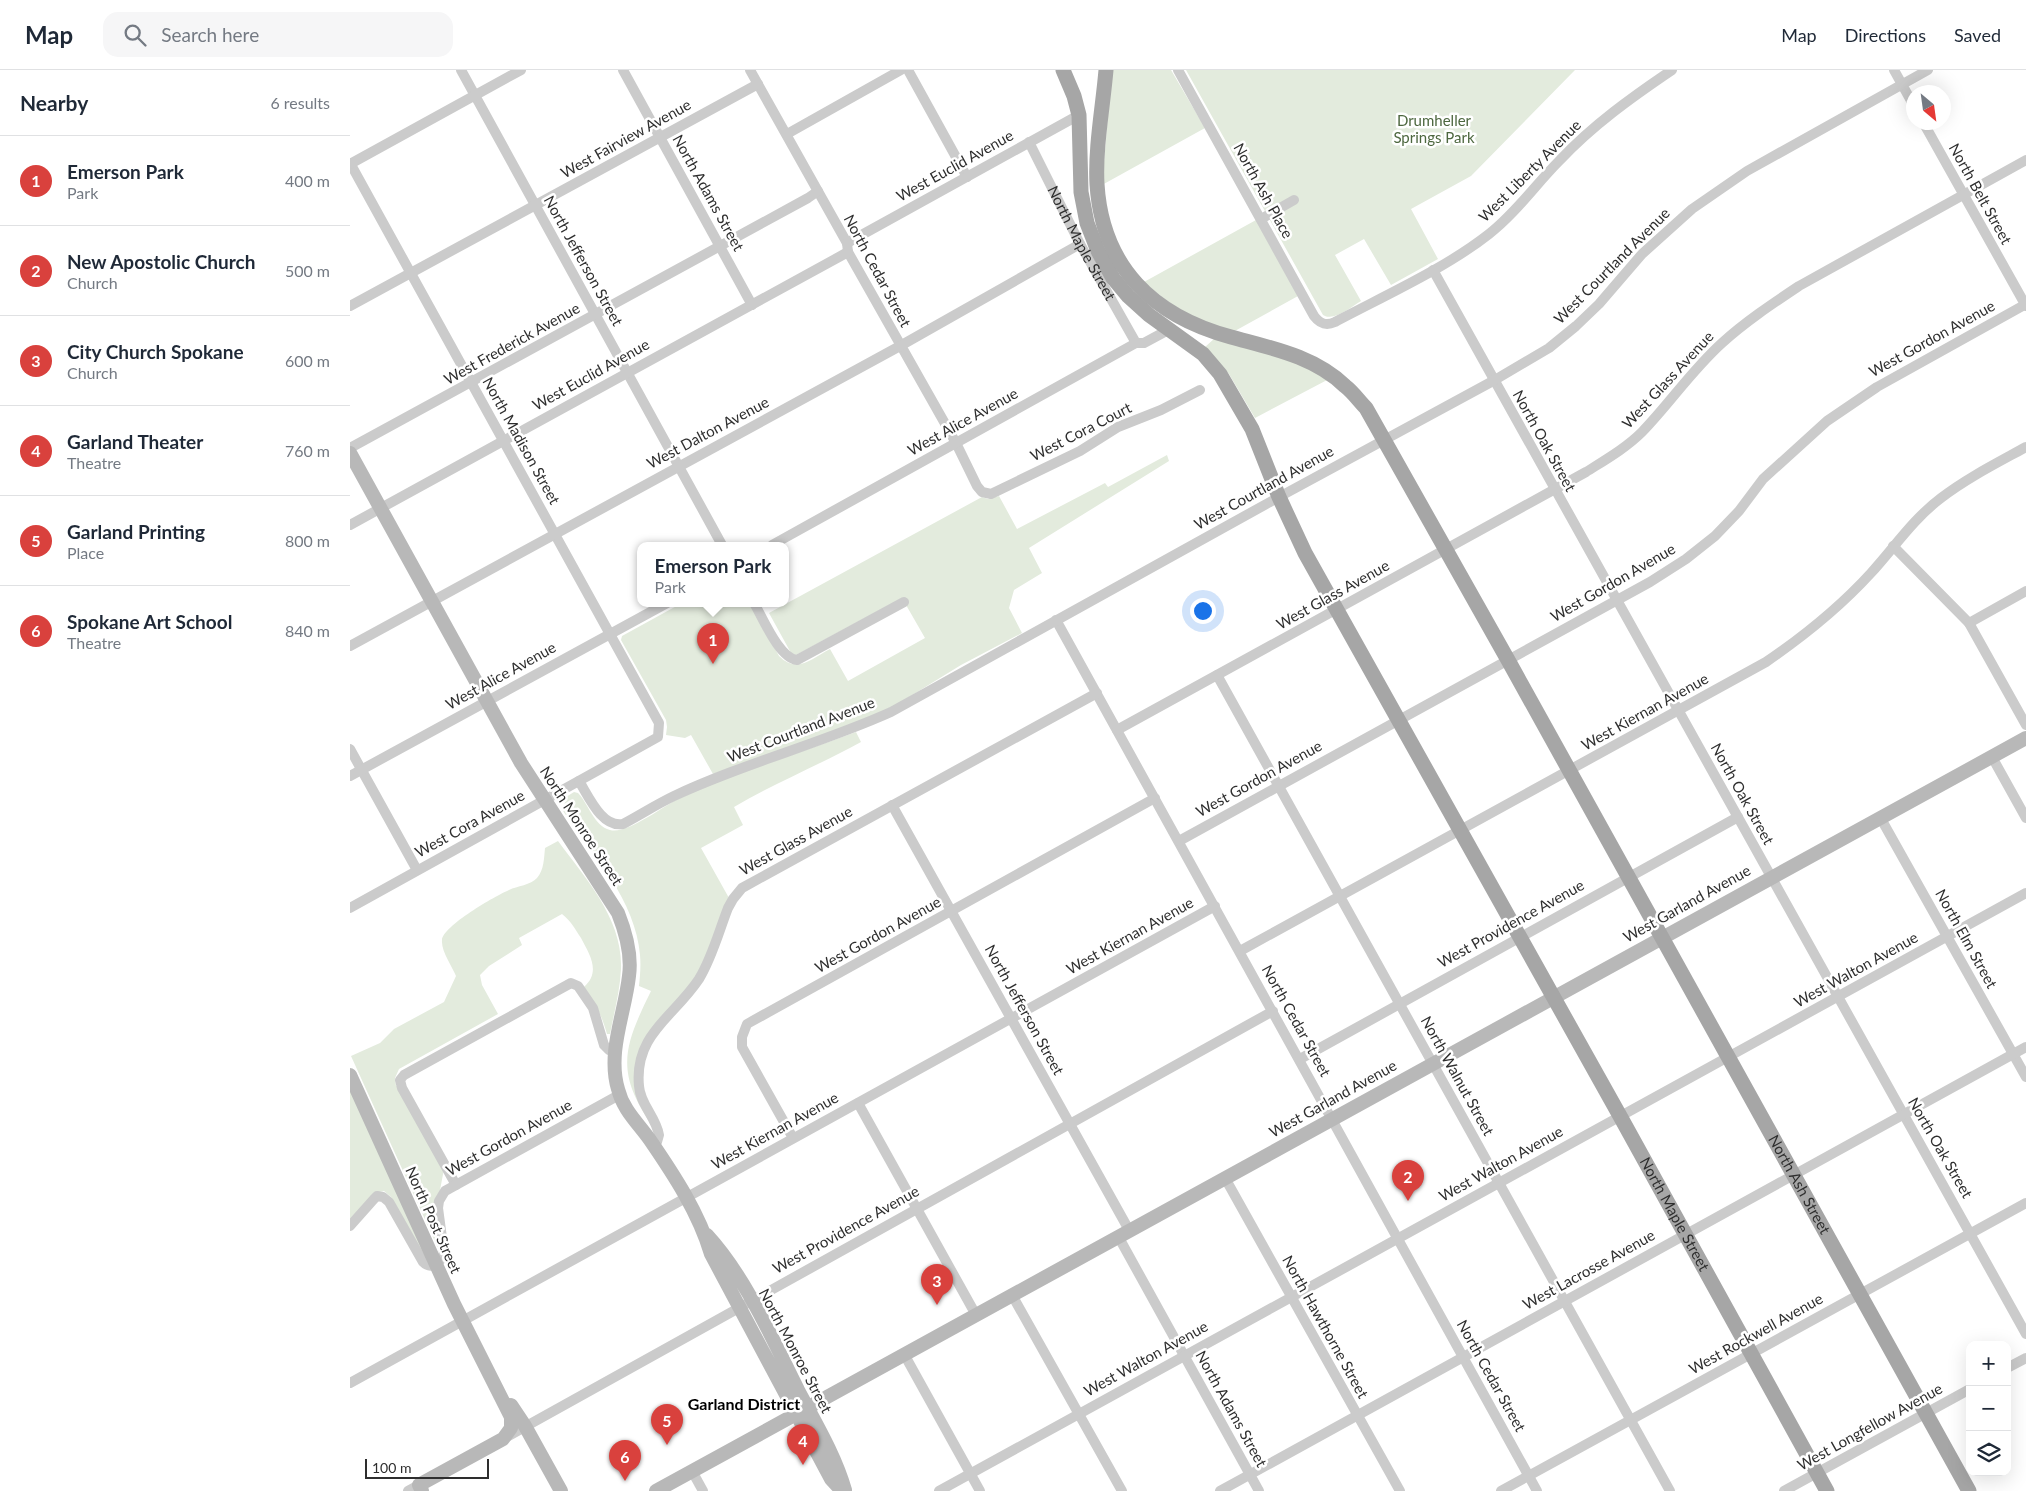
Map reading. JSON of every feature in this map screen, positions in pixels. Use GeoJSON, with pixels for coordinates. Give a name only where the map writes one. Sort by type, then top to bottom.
{"type":"FeatureCollection","features":[{"type":"Feature","properties":{"kind":"main road","name":"North Maple Street"},"geometry":{"type":"LineString","coordinates":[[1063,70],[1074,96],[1079,115],[1081,192],[1087,223],[1107,269],[1124,291],[1149,315],[1203,354],[1220,374],[1252,429],[1279,497],[1305,553],[1827,1491]]}},
{"type":"Feature","properties":{"kind":"main road","name":"North Ash Street"},"geometry":{"type":"LineString","coordinates":[[1106,70],[1097,168],[1098,194],[1108,236],[1128,272],[1158,304],[1186,322],[1210,331],[1285,352],[1320,367],[1345,385],[1366,408],[1570,770],[1969,1491]]}},
{"type":"Feature","properties":{"kind":"street","name":"North Jefferson Street"},"geometry":{"type":"LineString","coordinates":[[461,70],[720,542]]}},
{"type":"Feature","properties":{"kind":"street"},"geometry":{"type":"LineString","coordinates":[[350,164],[522,70]]}},
{"type":"Feature","properties":{"kind":"street","name":"North Adams Street"},"geometry":{"type":"LineString","coordinates":[[623,70],[752,304]]}},
{"type":"Feature","properties":{"kind":"street","name":"North Cedar Street"},"geometry":{"type":"LineString","coordinates":[[750,70],[818,191],[900,346],[956,443],[977,486]]}},
{"type":"Feature","properties":{"kind":"street"},"geometry":{"type":"LineString","coordinates":[[787,134],[901,70]]}},
{"type":"Feature","properties":{"kind":"street"},"geometry":{"type":"LineString","coordinates":[[908,70],[967,177]]}},
{"type":"Feature","properties":{"kind":"street","name":"North Ash Place"},"geometry":{"type":"LineString","coordinates":[[1178,70],[1314,316],[1324,324]]}},
{"type":"Feature","properties":{"kind":"street","name":"West Liberty Avenue"},"geometry":{"type":"LineString","coordinates":[[1324,324],[1335,322],[1432,270],[1490,234],[1584,137],[1639,92],[1672,70]]}},
{"type":"Feature","properties":{"kind":"street"},"geometry":{"type":"LineString","coordinates":[[1894,70],[1906,92]]}},
{"type":"Feature","properties":{"kind":"street","name":"West Courtland Avenue"},"geometry":{"type":"LineString","coordinates":[[579,781],[606,821],[618,825],[623,824],[674,796],[738,770],[854,729],[891,712],[1493,381],[1549,348],[1599,304],[1642,254],[1666,231],[1720,189],[1777,154],[1928,70]]}},
{"type":"Feature","properties":{"kind":"street","name":"West Fairview Avenue"},"geometry":{"type":"LineString","coordinates":[[350,306],[758,84]]}},
{"type":"Feature","properties":{"kind":"street","name":"West Euclid Avenue"},"geometry":{"type":"LineString","coordinates":[[350,525],[752,304],[967,177],[1079,115]]}},
{"type":"Feature","properties":{"kind":"street","name":"North Belt Street"},"geometry":{"type":"LineString","coordinates":[[1928,130],[2026,305]]}},
{"type":"Feature","properties":{"kind":"street","name":"North Maple Street"},"geometry":{"type":"LineString","coordinates":[[1029,142],[1080,244],[1136,343]]}},
{"type":"Feature","properties":{"kind":"street","name":"West Glass Avenue"},"geometry":{"type":"LineString","coordinates":[[1117,730],[1446,550],[1615,454],[1640,433],[1716,349],[1772,303],[1799,286],[2026,160]]}},
{"type":"Feature","properties":{"kind":"street","name":"North Madison Street"},"geometry":{"type":"LineString","coordinates":[[350,164],[658,722],[658,736]]}},
{"type":"Feature","properties":{"kind":"street","name":"West Frederick Avenue"},"geometry":{"type":"LineString","coordinates":[[350,448],[720,247],[818,191]]}},
{"type":"Feature","properties":{"kind":"street"},"geometry":{"type":"LineString","coordinates":[[1261,219],[1294,200]]}},
{"type":"Feature","properties":{"kind":"street","name":"West Dalton Avenue"},"geometry":{"type":"LineString","coordinates":[[350,646],[900,346],[1080,244]]}},
{"type":"Feature","properties":{"kind":"street","name":"North Oak Street"},"geometry":{"type":"LineString","coordinates":[[1432,270],[2026,1334]]}},
{"type":"Feature","properties":{"kind":"street","name":"West Gordon Avenue"},"geometry":{"type":"LineString","coordinates":[[1179,840],[1650,582],[1686,559],[1715,536],[1739,511],[1763,479],[1826,421],[1853,402],[2026,305]]}},
{"type":"Feature","properties":{"kind":"street","name":"West Alice Avenue"},"geometry":{"type":"LineString","coordinates":[[777,542],[1136,343],[1144,343],[1170,329]]}},
{"type":"Feature","properties":{"kind":"street","name":"West Cora Court"},"geometry":{"type":"LineString","coordinates":[[977,486],[982,492],[991,494],[1080,451],[1118,427],[1161,410],[1200,390]]}},
{"type":"Feature","properties":{"kind":"street","name":"West Kiernan Avenue"},"geometry":{"type":"LineString","coordinates":[[1240,951],[1766,662],[1821,621],[1870,573],[1916,520],[1941,498],[2026,447]]}},
{"type":"Feature","properties":{"kind":"street","name":"North Monroe Street"},"geometry":{"type":"LineString","coordinates":[[350,453],[544,800],[613,904],[626,935],[629,955],[629,976],[615,1051],[615,1072],[619,1094],[632,1117],[686,1197],[705,1232],[720,1249],[746,1304],[802,1411],[832,1479],[844,1491]]}},
{"type":"Feature","properties":{"kind":"street"},"geometry":{"type":"LineString","coordinates":[[1893,546],[1969,623],[2026,725]]}},
{"type":"Feature","properties":{"kind":"street"},"geometry":{"type":"LineString","coordinates":[[1969,623],[2026,591]]}},
{"type":"Feature","properties":{"kind":"street"},"geometry":{"type":"LineString","coordinates":[[756,607],[783,653],[791,659],[801,658],[904,602]]}},
{"type":"Feature","properties":{"kind":"street","name":"West Alice Avenue"},"geometry":{"type":"LineString","coordinates":[[350,776],[660,607]]}},
{"type":"Feature","properties":{"kind":"street","name":"North Cedar Street"},"geometry":{"type":"LineString","coordinates":[[1056,620],[1333,1118],[1537,1491]]}},
{"type":"Feature","properties":{"kind":"street","name":"North Walnut Street"},"geometry":{"type":"LineString","coordinates":[[1217,675],[1670,1491]]}},
{"type":"Feature","properties":{"kind":"street","name":"West Glass Avenue"},"geometry":{"type":"LineString","coordinates":[[652,1145],[658,1140],[659,1135],[639,1091],[639,1069],[642,1052],[652,1034],[699,979],[733,898],[742,888],[1097,693]]}},
{"type":"Feature","properties":{"kind":"street","name":"West Cora Avenue"},"geometry":{"type":"LineString","coordinates":[[350,908],[658,736]]}},
{"type":"Feature","properties":{"kind":"street","name":"West Garland Avenue"},"geometry":{"type":"LineString","coordinates":[[656,1491],[1880,816],[2026,738]]}},
{"type":"Feature","properties":{"kind":"street"},"geometry":{"type":"LineString","coordinates":[[350,749],[417,870]]}},
{"type":"Feature","properties":{"kind":"street"},"geometry":{"type":"LineString","coordinates":[[1992,757],[2026,818]]}},
{"type":"Feature","properties":{"kind":"street","name":"West Gordon Avenue"},"geometry":{"type":"LineString","coordinates":[[793,1138],[742,1047],[742,1037],[747,1024],[1155,798]]}},
{"type":"Feature","properties":{"kind":"street","name":"North Jefferson Street"},"geometry":{"type":"LineString","coordinates":[[892,805],[1070,1124],[1124,1233]]}},
{"type":"Feature","properties":{"kind":"street","name":"North Elm Street"},"geometry":{"type":"LineString","coordinates":[[1880,816],[2026,1077]]}},
{"type":"Feature","properties":{"kind":"street","name":"West Providence Avenue"},"geometry":{"type":"LineString","coordinates":[[1300,1059],[1738,817]]}},
{"type":"Feature","properties":{"kind":"street","name":"West Walton Avenue"},"geometry":{"type":"LineString","coordinates":[[938,1491],[2026,893]]}},
{"type":"Feature","properties":{"kind":"street","name":"West Kiernan Avenue"},"geometry":{"type":"LineString","coordinates":[[350,1383],[1215,906]]}},
{"type":"Feature","properties":{"kind":"street"},"geometry":{"type":"LineString","coordinates":[[456,1185],[400,1082],[406,1073],[565,986],[574,984],[584,994],[593,1008],[604,1046],[609,1050],[615,1051]]}},
{"type":"Feature","properties":{"kind":"street","name":"West Providence Avenue"},"geometry":{"type":"LineString","coordinates":[[417,1489],[525,1426],[1273,1011]]}},
{"type":"Feature","properties":{"kind":"street","name":"West Lacrosse Avenue"},"geometry":{"type":"LineString","coordinates":[[1220,1491],[2026,1047]]}},
{"type":"Feature","properties":{"kind":"street","name":"North Post Street"},"geometry":{"type":"LineString","coordinates":[[350,1074],[462,1321],[492,1376],[511,1417],[511,1428],[503,1439]]}},
{"type":"Feature","properties":{"kind":"street","name":"West Gordon Avenue"},"geometry":{"type":"LineString","coordinates":[[436,1264],[443,1258],[444,1253],[438,1213],[439,1201],[445,1191],[619,1094]]}},
{"type":"Feature","properties":{"kind":"street"},"geometry":{"type":"LineString","coordinates":[[858,1103],[976,1315]]}},
{"type":"Feature","properties":{"kind":"street","name":"North Hawthorne Street"},"geometry":{"type":"LineString","coordinates":[[1225,1178],[1400,1491]]}},
{"type":"Feature","properties":{"kind":"street"},"geometry":{"type":"LineString","coordinates":[[350,1226],[374,1199],[378,1196],[383,1197],[389,1202],[422,1262],[428,1266],[436,1264]]}},
{"type":"Feature","properties":{"kind":"street","name":"West Rockwell Avenue"},"geometry":{"type":"LineString","coordinates":[[1501,1491],[2026,1203]]}},
{"type":"Feature","properties":{"kind":"street","name":"North Adams Street"},"geometry":{"type":"LineString","coordinates":[[1124,1233],[1184,1355],[1259,1491]]}},
{"type":"Feature","properties":{"kind":"street"},"geometry":{"type":"LineString","coordinates":[[1012,1295],[1122,1491]]}},
{"type":"Feature","properties":{"kind":"street"},"geometry":{"type":"LineString","coordinates":[[904,1354],[980,1491]]}},
{"type":"Feature","properties":{"kind":"street"},"geometry":{"type":"LineString","coordinates":[[2011,1366],[2026,1358]]}},
{"type":"Feature","properties":{"kind":"street","name":"North Post Street"},"geometry":{"type":"LineString","coordinates":[[492,1376],[525,1426],[561,1491]]}},
{"type":"Feature","properties":{"kind":"street","name":"West Longfellow Avenue"},"geometry":{"type":"LineString","coordinates":[[1784,1491],[1966,1391]]}},
{"type":"Feature","properties":{"kind":"street"},"geometry":{"type":"LineString","coordinates":[[692,1471],[703,1491]]}},
{"type":"Feature","properties":{"kind":"green space"},"geometry":{"type":"Polygon","coordinates":[[[1112,70],[1171,70],[1205,128],[1102,185],[1112,70]]]}},
{"type":"Feature","properties":{"kind":"green space","name":"Drumheller Springs Park"},"geometry":{"type":"Polygon","coordinates":[[[1186,70],[1575,70],[1471,176],[1411,209],[1438,259],[1391,285],[1364,239],[1335,255],[1361,301],[1342,313],[1327,317],[1323,315],[1186,70]]]}},
{"type":"Feature","properties":{"kind":"green space"},"geometry":{"type":"Polygon","coordinates":[[[1256,220],[1298,296],[1233,332],[1186,312],[1144,282],[1256,220]]]}},
{"type":"Feature","properties":{"kind":"green space"},"geometry":{"type":"Polygon","coordinates":[[[1215,338],[1285,357],[1329,379],[1255,418],[1229,374],[1205,347],[1215,338]]]}},
{"type":"Feature","properties":{"kind":"green space"},"geometry":{"type":"Polygon","coordinates":[[[1167,455],[1169,461],[1029,548],[1042,573],[1014,590],[1009,608],[1022,633],[961,665],[888,710],[851,726],[713,774],[691,735],[685,738],[666,735],[666,720],[621,640],[622,636],[675,607],[752,607],[779,656],[792,664],[798,664],[804,663],[830,649],[848,681],[925,638],[902,598],[796,655],[791,653],[769,613],[780,607],[789,607],[789,602],[982,497],[988,499],[999,496],[1017,529],[1105,483],[1108,487],[1167,455]]]}},
{"type":"Feature","properties":{"kind":"green space"},"geometry":{"type":"Polygon","coordinates":[[[856,732],[861,742],[734,807],[743,825],[701,848],[729,898],[701,969],[636,1066],[653,1127],[641,1108],[628,1075],[629,1045],[641,1011],[651,991],[639,986],[640,959],[637,935],[622,897],[563,811],[566,797],[574,792],[578,793],[595,819],[604,828],[617,830],[634,824],[700,789],[856,732]]]}},
{"type":"Feature","properties":{"kind":"green space"},"geometry":{"type":"Polygon","coordinates":[[[558,841],[601,900],[616,933],[621,969],[610,1034],[607,1034],[598,1009],[584,987],[592,975],[593,969],[590,957],[575,928],[562,914],[519,938],[522,945],[489,966],[480,975],[482,985],[498,1014],[399,1069],[395,1078],[396,1086],[398,1086],[444,1169],[437,1206],[443,1253],[437,1246],[351,1056],[380,1043],[394,1029],[444,1002],[456,976],[443,949],[442,940],[445,934],[460,920],[493,898],[528,884],[537,878],[542,868],[545,848],[558,841]]]}},
{"type":"Feature","properties":{"kind":"green space"},"geometry":{"type":"Polygon","coordinates":[[[350,1088],[429,1257],[425,1260],[391,1197],[384,1191],[375,1193],[350,1221],[350,1088]]]}},
{"type":"Feature","properties":{"kind":"place","name":"Emerson Park"},"geometry":{"type":"Point","coordinates":[713,664]}},
{"type":"Feature","properties":{"kind":"place","name":"New Apostolic Church"},"geometry":{"type":"Point","coordinates":[1408,1201]}},
{"type":"Feature","properties":{"kind":"place","name":"City Church Spokane"},"geometry":{"type":"Point","coordinates":[937,1305]}},
{"type":"Feature","properties":{"kind":"place","name":"Garland Printing"},"geometry":{"type":"Point","coordinates":[667,1445]}},
{"type":"Feature","properties":{"kind":"place","name":"Garland Theater"},"geometry":{"type":"Point","coordinates":[803,1465]}},
{"type":"Feature","properties":{"kind":"place","name":"Spokane Art School"},"geometry":{"type":"Point","coordinates":[625,1481]}},
{"type":"Feature","properties":{"kind":"district","name":"Garland District"},"geometry":{"type":"Point","coordinates":[744,1404]}}]}
